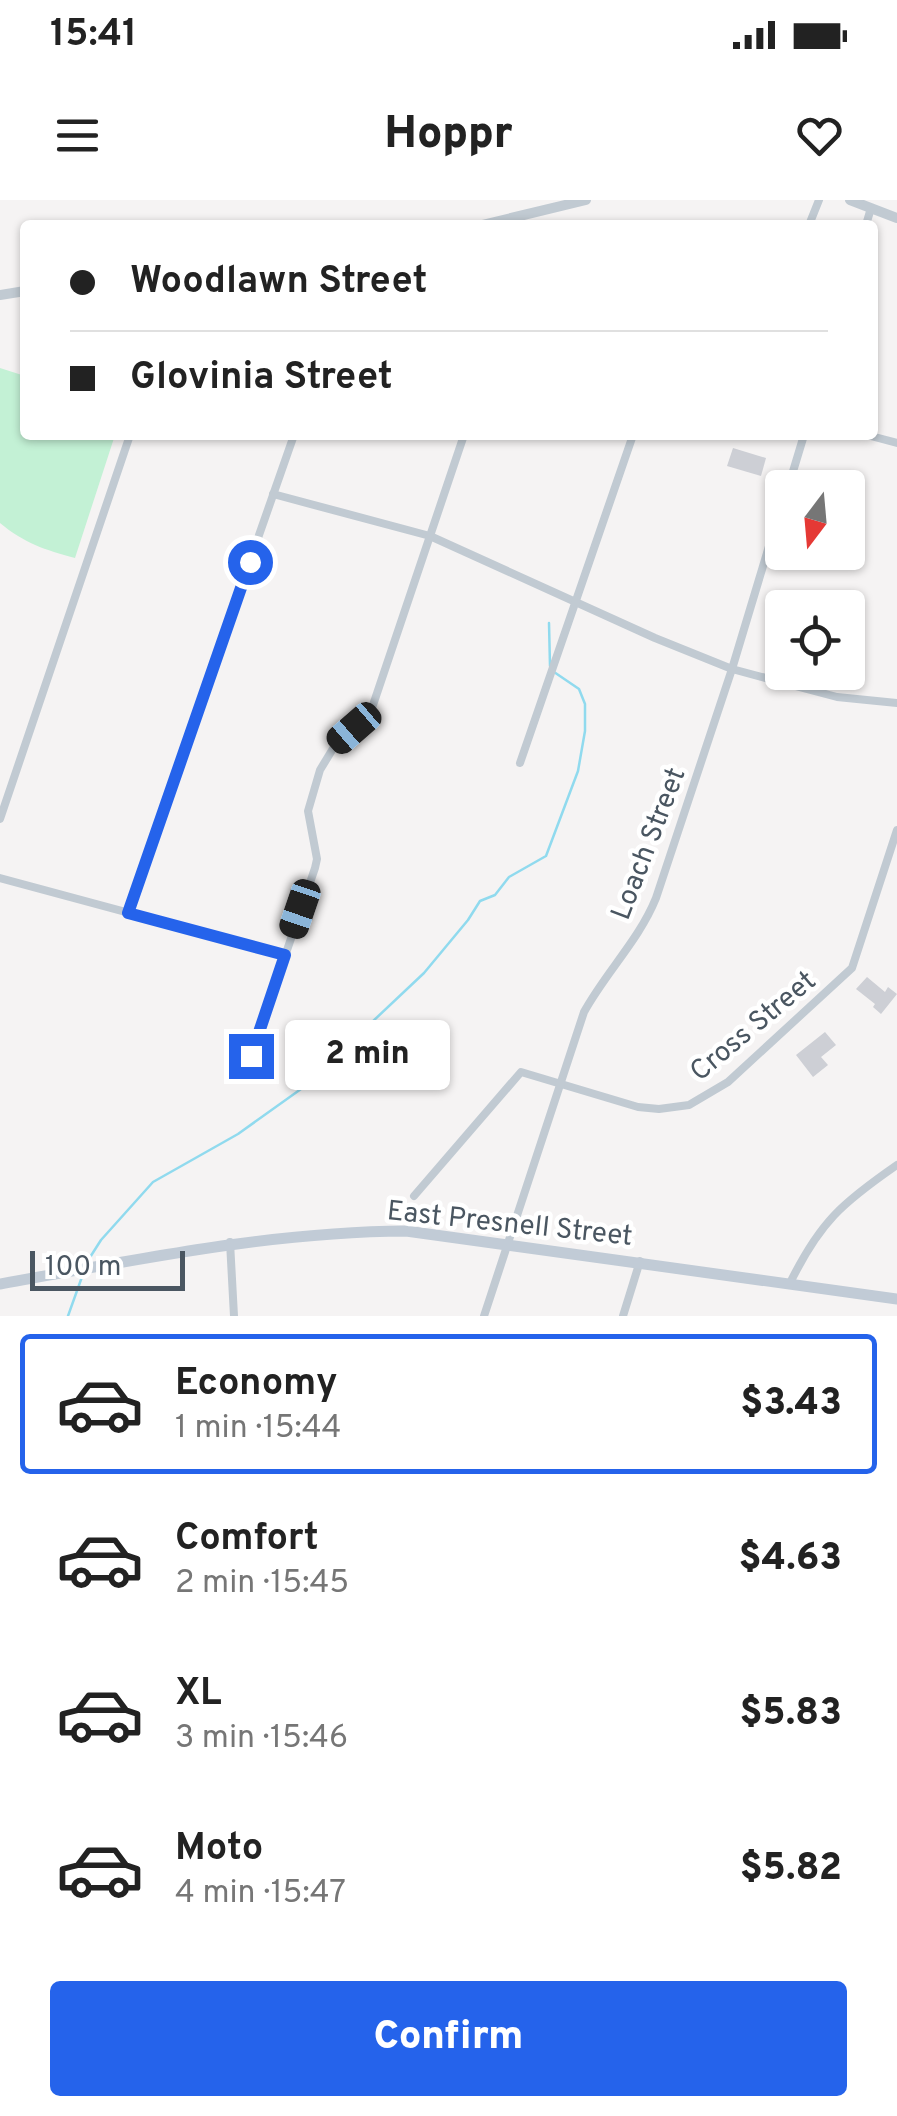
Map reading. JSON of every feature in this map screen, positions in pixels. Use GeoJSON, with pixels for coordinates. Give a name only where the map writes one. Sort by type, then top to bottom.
{"type":"FeatureCollection","features":[{"type":"Feature","properties":{"kind":"main road","name":"East Presnell Street"},"geometry":{"type":"LineString","coordinates":[[0,1284],[230,1242],[341,1231],[406,1231],[897,1299]]}},
{"type":"Feature","properties":{"kind":"street"},"geometry":{"type":"LineString","coordinates":[[534,219],[586,200]]}},
{"type":"Feature","properties":{"kind":"street"},"geometry":{"type":"LineString","coordinates":[[850,200],[897,218]]}},
{"type":"Feature","properties":{"kind":"street"},"geometry":{"type":"LineString","coordinates":[[867,220],[871,208]]}},
{"type":"Feature","properties":{"kind":"street"},"geometry":{"type":"LineString","coordinates":[[0,820],[128,440]]}},
{"type":"Feature","properties":{"kind":"street"},"geometry":{"type":"LineString","coordinates":[[128,913],[292,440]]}},
{"type":"Feature","properties":{"kind":"street"},"geometry":{"type":"LineString","coordinates":[[251,1056],[316,868],[308,810],[320,770],[338,742],[370,714],[462,440]]}},
{"type":"Feature","properties":{"kind":"street"},"geometry":{"type":"LineString","coordinates":[[520,763],[631,440]]}},
{"type":"Feature","properties":{"kind":"street"},"geometry":{"type":"LineString","coordinates":[[793,470],[802,440]]}},
{"type":"Feature","properties":{"kind":"street"},"geometry":{"type":"LineString","coordinates":[[274,494],[430,536],[732,669],[837,697],[897,702]]}},
{"type":"Feature","properties":{"kind":"street","name":"Loach Street"},"geometry":{"type":"LineString","coordinates":[[484,1316],[584,1012],[652,909],[765,559]]}},
{"type":"Feature","properties":{"kind":"street","name":"Cross Street"},"geometry":{"type":"LineString","coordinates":[[414,1196],[521,1072],[659,1110],[689,1105],[728,1082],[852,968],[897,830]]}},
{"type":"Feature","properties":{"kind":"street"},"geometry":{"type":"LineString","coordinates":[[0,878],[285,955]]}},
{"type":"Feature","properties":{"kind":"street"},"geometry":{"type":"LineString","coordinates":[[790,1283],[808,1246],[826,1221],[897,1165]]}},
{"type":"Feature","properties":{"kind":"street"},"geometry":{"type":"LineString","coordinates":[[230,1242],[234,1316]]}},
{"type":"Feature","properties":{"kind":"street"},"geometry":{"type":"LineString","coordinates":[[623,1316],[640,1261]]}},
{"type":"Feature","properties":{"kind":"green space"},"geometry":{"type":"Polygon","coordinates":[[[0,368],[20,374],[20,440],[113,440],[75,558],[35,545],[0,523],[0,368]]]}},
{"type":"Feature","properties":{"kind":"building"},"geometry":{"type":"Polygon","coordinates":[[[733,448],[766,458],[761,476],[727,466],[733,448]]]}},
{"type":"Feature","properties":{"kind":"building"},"geometry":{"type":"Polygon","coordinates":[[[867,977],[885,992],[888,987],[897,994],[881,1014],[856,989],[867,977]]]}},
{"type":"Feature","properties":{"kind":"building"},"geometry":{"type":"Polygon","coordinates":[[[825,1032],[836,1045],[821,1057],[828,1065],[813,1077],[796,1055],[825,1032]]]}},
{"type":"Feature","properties":{"kind":"waterway"},"geometry":{"type":"LineString","coordinates":[[549,623],[550,666]]}},
{"type":"Feature","properties":{"kind":"waterway"},"geometry":{"type":"LineString","coordinates":[[87,1262],[101,1240],[153,1182],[238,1134],[301,1089],[424,973],[480,901],[495,895],[509,877],[546,856],[578,771],[585,731],[585,704],[579,689],[554,672]]}},
{"type":"Feature","properties":{"kind":"waterway"},"geometry":{"type":"LineString","coordinates":[[68,1316],[83,1274]]}},
{"type":"Feature","properties":{"kind":"route"},"geometry":{"type":"LineString","coordinates":[[250,562],[128,913],[285,955],[251,1056]]}}]}
